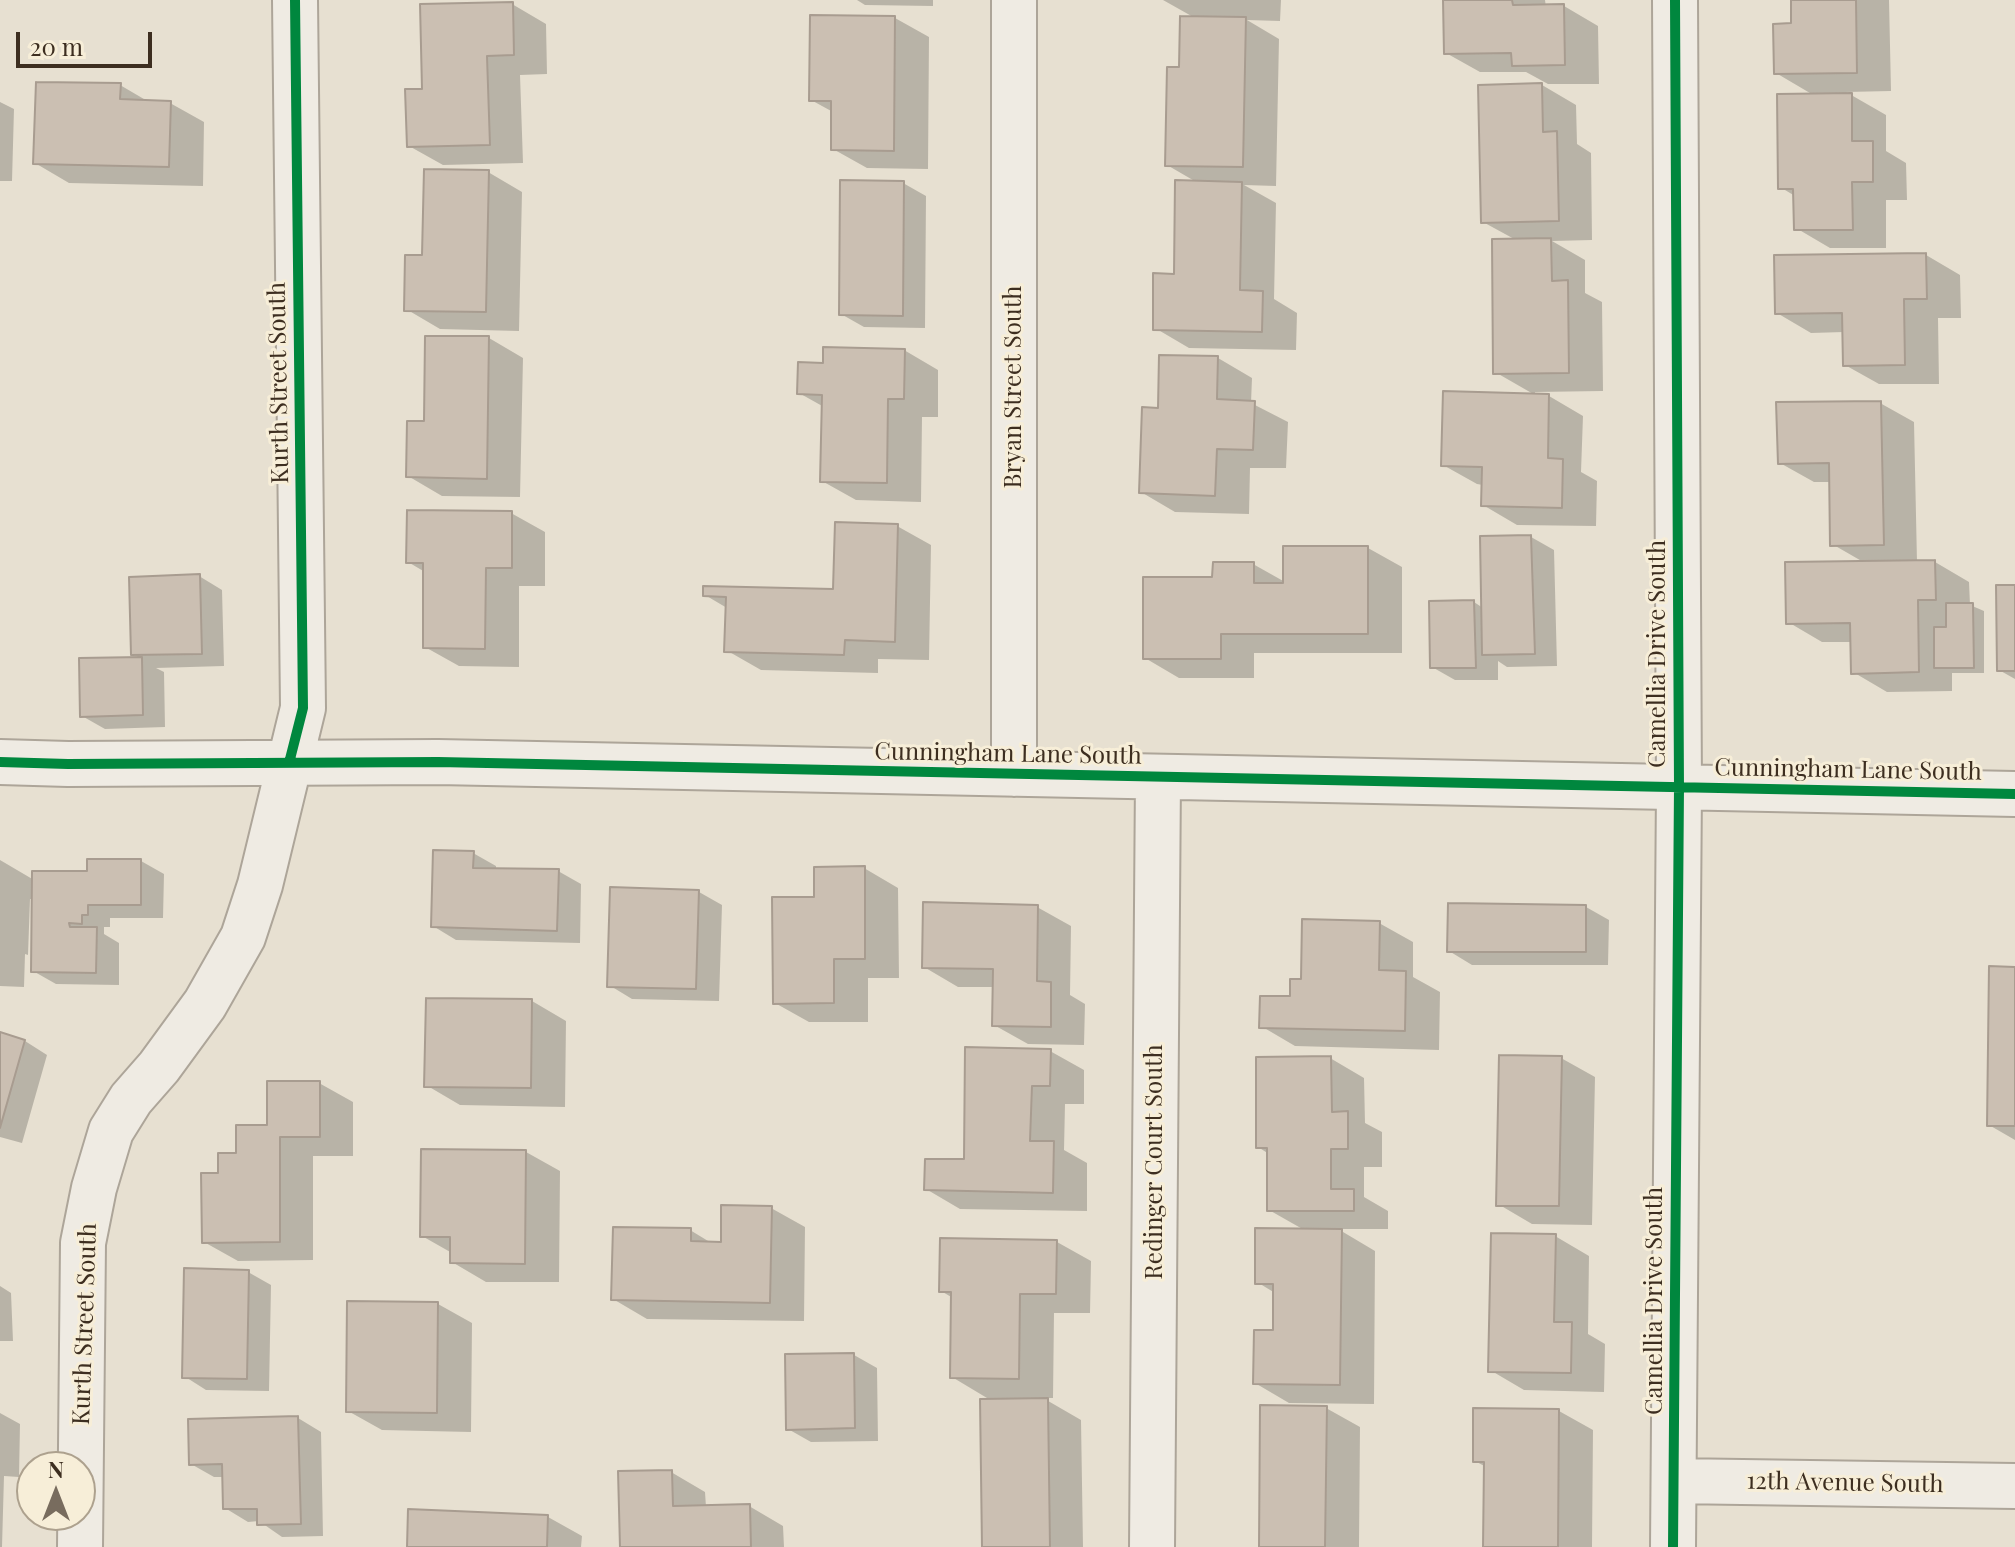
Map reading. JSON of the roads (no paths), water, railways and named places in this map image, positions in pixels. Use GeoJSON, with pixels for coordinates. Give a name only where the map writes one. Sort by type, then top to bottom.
{"type":"FeatureCollection","features":[{"type":"Feature","properties":{"kind":"street","name":"Kurth Street South"},"geometry":{"type":"LineString","coordinates":[[80,1547],[83,1243],[94,1188],[111,1131],[131,1099],[159,1067],[205,1004],[243,937],[260,885],[303,708],[295,0]]}},
{"type":"Feature","properties":{"kind":"street","name":"Bryan Street South"},"geometry":{"type":"LineString","coordinates":[[1014,0],[1014,774]]}},
{"type":"Feature","properties":{"kind":"street","name":"Camellia Drive South"},"geometry":{"type":"LineString","coordinates":[[1673,1547],[1679,787],[1675,0]]}},
{"type":"Feature","properties":{"kind":"street","name":"Cunningham Lane South"},"geometry":{"type":"LineString","coordinates":[[0,762],[438,762],[2015,794]]}},
{"type":"Feature","properties":{"kind":"street","name":"Redinger Court South"},"geometry":{"type":"LineString","coordinates":[[1152,1547],[1158,777]]}},
{"type":"Feature","properties":{"kind":"street","name":"12th Avenue South"},"geometry":{"type":"LineString","coordinates":[[1674,1481],[2015,1486]]}}]}
